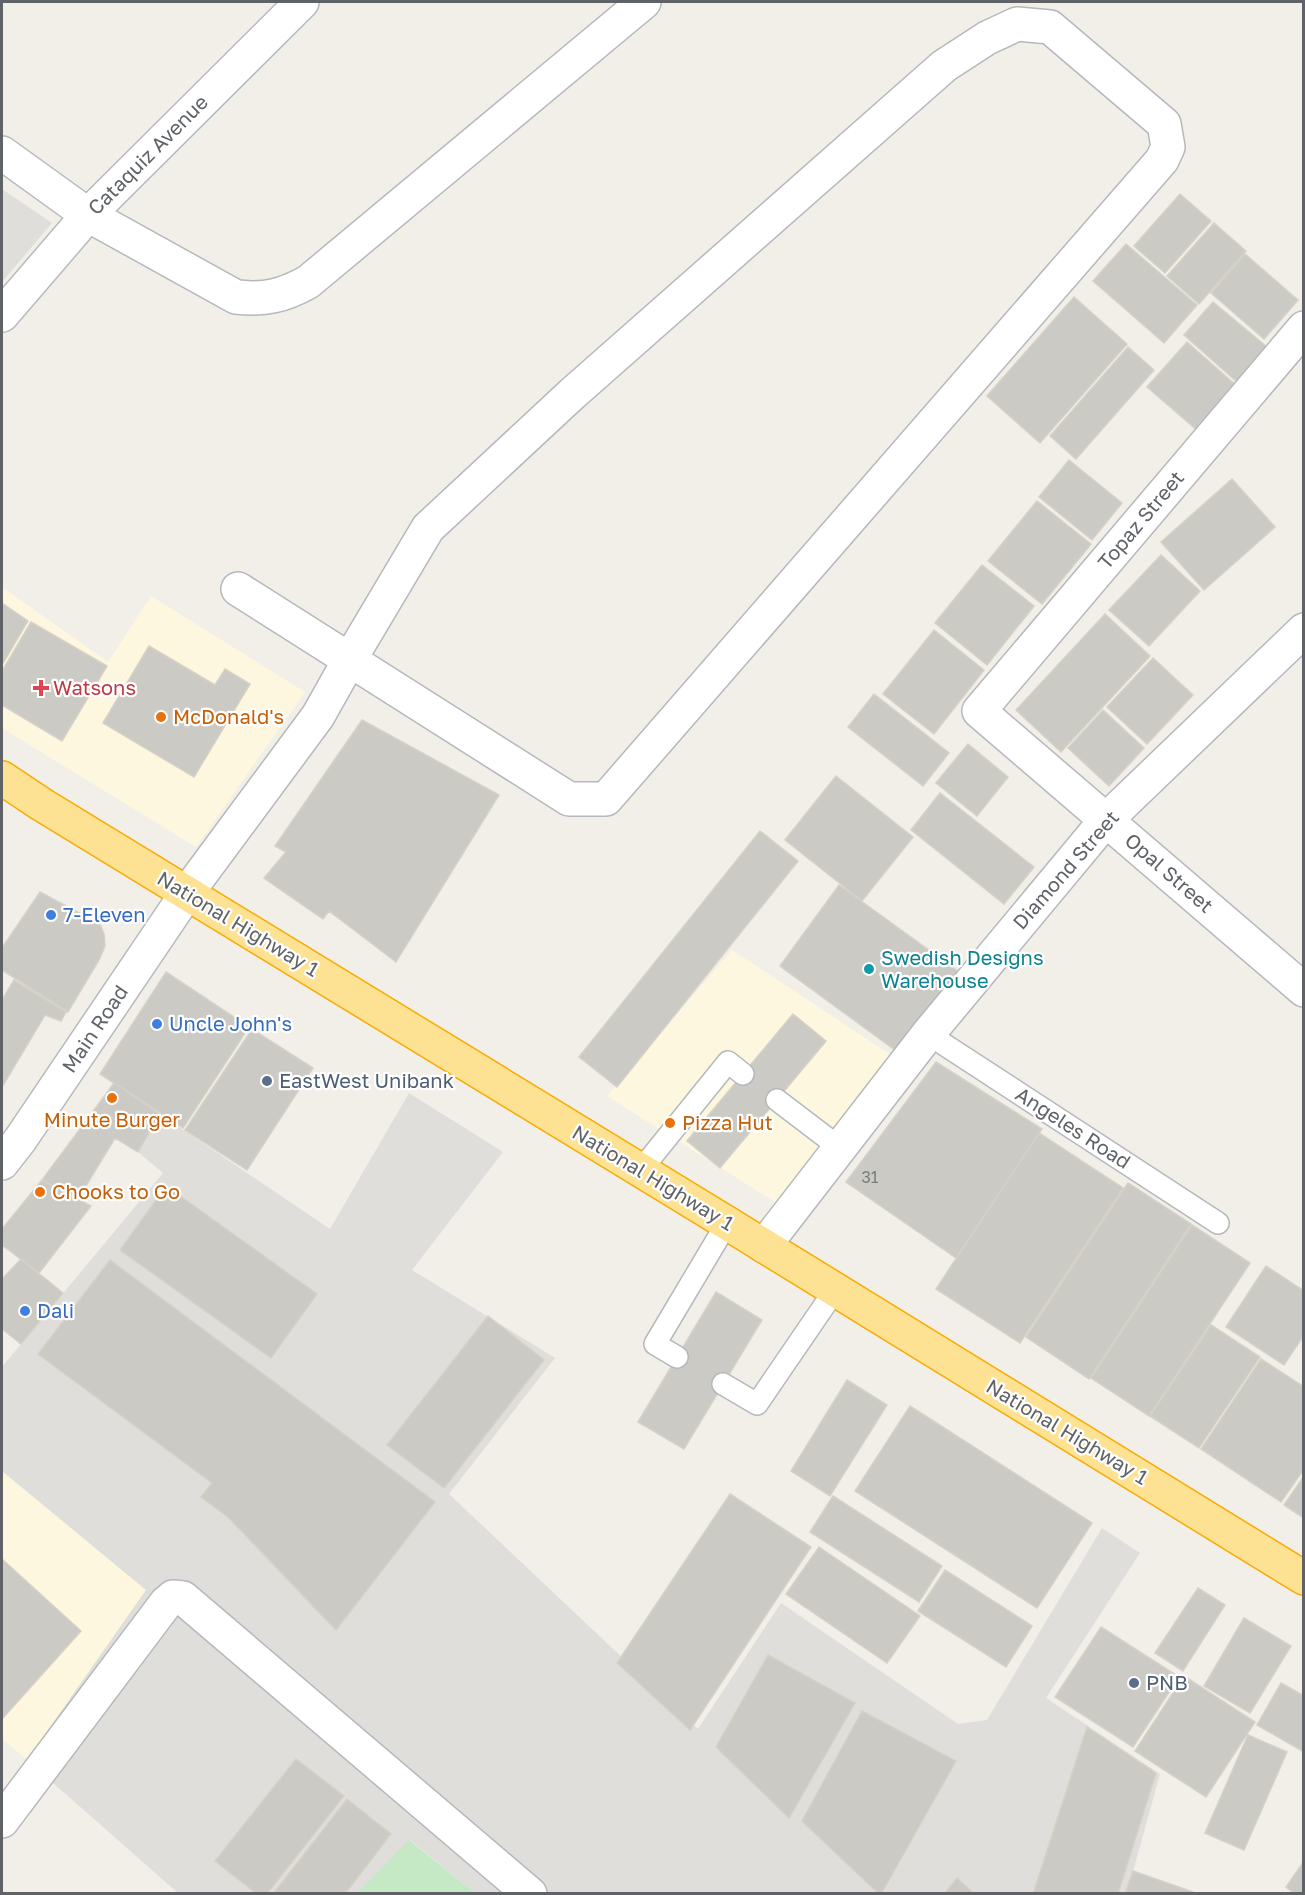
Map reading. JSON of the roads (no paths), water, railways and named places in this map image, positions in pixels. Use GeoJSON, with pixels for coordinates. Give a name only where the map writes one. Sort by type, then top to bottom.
{"type":"FeatureCollection","features":[{"type":"Feature","properties":{"kind":"highway","name":"National Highway 1"},"geometry":{"type":"LineString","coordinates":[[4,786],[41,804],[1304,1578]]}},
{"type":"Feature","properties":{"kind":"street","name":"Cataquiz Avenue"},"geometry":{"type":"LineString","coordinates":[[2,315],[88,215],[302,2]]}},
{"type":"Feature","properties":{"kind":"street"},"geometry":{"type":"LineString","coordinates":[[2,153],[88,215],[236,297],[263,298],[291,291],[308,282],[644,2]]}},
{"type":"Feature","properties":{"kind":"street","name":"Main Road"},"geometry":{"type":"LineString","coordinates":[[8,1144],[187,893],[318,716],[350,659],[428,528],[572,394],[944,66],[987,38],[1017,24],[1050,27],[1164,124],[1168,147],[1162,160],[606,799],[569,799],[350,659]]}},
{"type":"Feature","properties":{"kind":"street","name":"Topaz Street"},"geometry":{"type":"LineString","coordinates":[[979,711],[1304,328]]}},
{"type":"Feature","properties":{"kind":"street"},"geometry":{"type":"LineString","coordinates":[[238,589],[350,659]]}},
{"type":"Feature","properties":{"kind":"street","name":"Diamond Street"},"geometry":{"type":"LineString","coordinates":[[764,1246],[928,1034],[1106,820],[1304,630]]}},
{"type":"Feature","properties":{"kind":"street","name":"Opal Street"},"geometry":{"type":"LineString","coordinates":[[979,711],[1106,820],[1297,973]]}},
{"type":"Feature","properties":{"kind":"street"},"geometry":{"type":"LineString","coordinates":[[2,1821],[166,1603],[173,1597],[183,1598],[530,1893]]}},
{"type":"Feature","properties":{"kind":"lane","name":"Angeles Road"},"geometry":{"type":"LineString","coordinates":[[928,1034],[1218,1223]]}},
{"type":"Feature","properties":{"kind":"lane"},"geometry":{"type":"LineString","coordinates":[[640,1171],[728,1062],[743,1074]]}},
{"type":"Feature","properties":{"kind":"lane"},"geometry":{"type":"LineString","coordinates":[[777,1100],[840,1148]]}},
{"type":"Feature","properties":{"kind":"lane"},"geometry":{"type":"LineString","coordinates":[[677,1357],[655,1344],[727,1223]]}},
{"type":"Feature","properties":{"kind":"lane"},"geometry":{"type":"LineString","coordinates":[[723,1384],[757,1404],[835,1290]]}},
{"type":"Feature","properties":{"kind":"place","name":"Watsons"},"geometry":{"type":"Point","coordinates":[41,688]}},
{"type":"Feature","properties":{"kind":"place","name":"McDonald's"},"geometry":{"type":"Point","coordinates":[161,717]}},
{"type":"Feature","properties":{"kind":"place","name":"7-Eleven"},"geometry":{"type":"Point","coordinates":[51,915]}},
{"type":"Feature","properties":{"kind":"place","name":"Swedish Designs Warehouse"},"geometry":{"type":"Point","coordinates":[869,969]}},
{"type":"Feature","properties":{"kind":"place","name":"Uncle John's"},"geometry":{"type":"Point","coordinates":[157,1024]}},
{"type":"Feature","properties":{"kind":"place","name":"EastWest Unibank"},"geometry":{"type":"Point","coordinates":[267,1081]}},
{"type":"Feature","properties":{"kind":"place","name":"Minute Burger"},"geometry":{"type":"Point","coordinates":[112,1098]}},
{"type":"Feature","properties":{"kind":"place","name":"Pizza Hut"},"geometry":{"type":"Point","coordinates":[670,1123]}},
{"type":"Feature","properties":{"kind":"place","name":"Chooks to Go"},"geometry":{"type":"Point","coordinates":[40,1192]}},
{"type":"Feature","properties":{"kind":"place","name":"Dali"},"geometry":{"type":"Point","coordinates":[25,1311]}},
{"type":"Feature","properties":{"kind":"place","name":"PNB"},"geometry":{"type":"Point","coordinates":[1134,1683]}}]}
